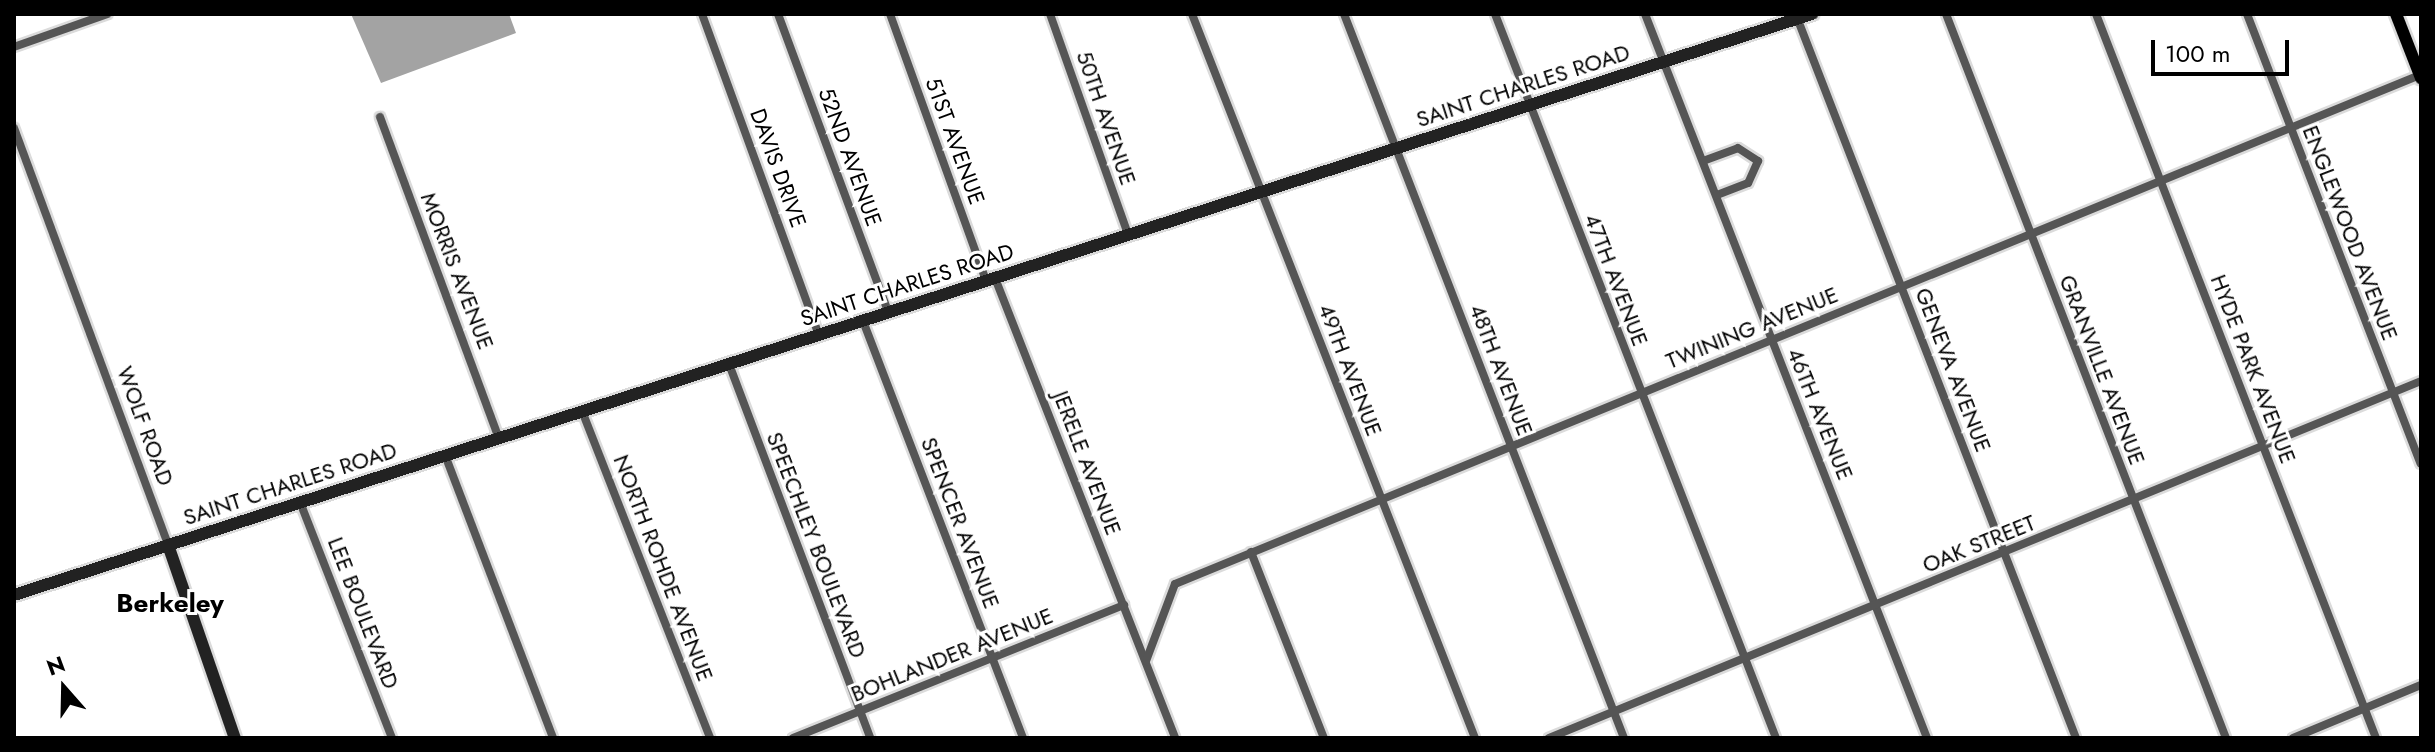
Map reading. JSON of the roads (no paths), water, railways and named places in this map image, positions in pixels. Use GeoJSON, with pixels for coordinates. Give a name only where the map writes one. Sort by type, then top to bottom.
{"type":"FeatureCollection","features":[{"type":"Feature","properties":{"kind":"main road","name":"SAINT CHARLES ROAD"},"geometry":{"type":"LineString","coordinates":[[14,595],[1664,62],[1797,16],[1812,14]]}},
{"type":"Feature","properties":{"kind":"main road"},"geometry":{"type":"LineString","coordinates":[[2396,14],[2420,76]]}},
{"type":"Feature","properties":{"kind":"main road","name":"WOLF ROAD"},"geometry":{"type":"LineString","coordinates":[[168,545],[235,738]]}},
{"type":"Feature","properties":{"kind":"street"},"geometry":{"type":"LineString","coordinates":[[14,47],[107,14]]}},
{"type":"Feature","properties":{"kind":"street","name":"DAVIS DRIVE"},"geometry":{"type":"LineString","coordinates":[[702,14],[819,335]]}},
{"type":"Feature","properties":{"kind":"street","name":"52ND AVENUE"},"geometry":{"type":"LineString","coordinates":[[778,14],[888,312]]}},
{"type":"Feature","properties":{"kind":"street","name":"51ST AVENUE"},"geometry":{"type":"LineString","coordinates":[[890,14],[991,279]]}},
{"type":"Feature","properties":{"kind":"street","name":"50TH AVENUE"},"geometry":{"type":"LineString","coordinates":[[1050,14],[1128,234]]}},
{"type":"Feature","properties":{"kind":"street","name":"49TH AVENUE"},"geometry":{"type":"LineString","coordinates":[[1192,14],[1475,738]]}},
{"type":"Feature","properties":{"kind":"street","name":"48TH AVENUE"},"geometry":{"type":"LineString","coordinates":[[1344,14],[1624,738]]}},
{"type":"Feature","properties":{"kind":"street","name":"47TH AVENUE"},"geometry":{"type":"LineString","coordinates":[[1495,14],[1776,738]]}},
{"type":"Feature","properties":{"kind":"street","name":"46TH AVENUE"},"geometry":{"type":"LineString","coordinates":[[1645,14],[1927,738]]}},
{"type":"Feature","properties":{"kind":"street","name":"GRANVILLE AVENUE"},"geometry":{"type":"LineString","coordinates":[[1946,14],[2226,738]]}},
{"type":"Feature","properties":{"kind":"street","name":"HYDE PARK AVENUE"},"geometry":{"type":"LineString","coordinates":[[2096,14],[2376,738]]}},
{"type":"Feature","properties":{"kind":"street","name":"ENGLEWOOD AVENUE"},"geometry":{"type":"LineString","coordinates":[[2247,14],[2421,464]]}},
{"type":"Feature","properties":{"kind":"street","name":"GENEVA AVENUE"},"geometry":{"type":"LineString","coordinates":[[1797,16],[2076,738]]}},
{"type":"Feature","properties":{"kind":"street","name":"TWINING AVENUE"},"geometry":{"type":"LineString","coordinates":[[1146,661],[1175,584],[2420,76]]}},
{"type":"Feature","properties":{"kind":"street","name":"MORRIS AVENUE"},"geometry":{"type":"LineString","coordinates":[[380,117],[499,438]]}},
{"type":"Feature","properties":{"kind":"street","name":"WOLF ROAD"},"geometry":{"type":"LineString","coordinates":[[14,128],[168,545]]}},
{"type":"Feature","properties":{"kind":"street"},"geometry":{"type":"LineString","coordinates":[[1703,161],[1738,148],[1758,161],[1748,183],[1716,195]]}},
{"type":"Feature","properties":{"kind":"street","name":"JERELE AVENUE"},"geometry":{"type":"LineString","coordinates":[[991,279],[1146,661]]}},
{"type":"Feature","properties":{"kind":"street","name":"SPENCER AVENUE"},"geometry":{"type":"LineString","coordinates":[[863,321],[1023,738]]}},
{"type":"Feature","properties":{"kind":"street","name":"SPEECHLEY BOULEVARD"},"geometry":{"type":"LineString","coordinates":[[729,364],[870,738]]}},
{"type":"Feature","properties":{"kind":"street","name":"OAK STREET"},"geometry":{"type":"LineString","coordinates":[[1549,738],[2421,381]]}},
{"type":"Feature","properties":{"kind":"street","name":"NORTH ROHDE AVENUE"},"geometry":{"type":"LineString","coordinates":[[582,411],[710,738]]}},
{"type":"Feature","properties":{"kind":"street"},"geometry":{"type":"LineString","coordinates":[[445,455],[553,738]]}},
{"type":"Feature","properties":{"kind":"street","name":"LEE BOULEVARD"},"geometry":{"type":"LineString","coordinates":[[300,502],[392,738]]}},
{"type":"Feature","properties":{"kind":"street"},"geometry":{"type":"LineString","coordinates":[[1251,552],[1324,738]]}},
{"type":"Feature","properties":{"kind":"street","name":"BOHLANDER AVENUE"},"geometry":{"type":"LineString","coordinates":[[793,738],[1124,605]]}},
{"type":"Feature","properties":{"kind":"street"},"geometry":{"type":"LineString","coordinates":[[1146,661],[1175,738]]}},
{"type":"Feature","properties":{"kind":"street"},"geometry":{"type":"LineString","coordinates":[[2293,738],[2421,685]]}},
{"type":"Feature","properties":{"kind":"district","name":"Berkeley"},"geometry":{"type":"Point","coordinates":[170,604]}}]}
